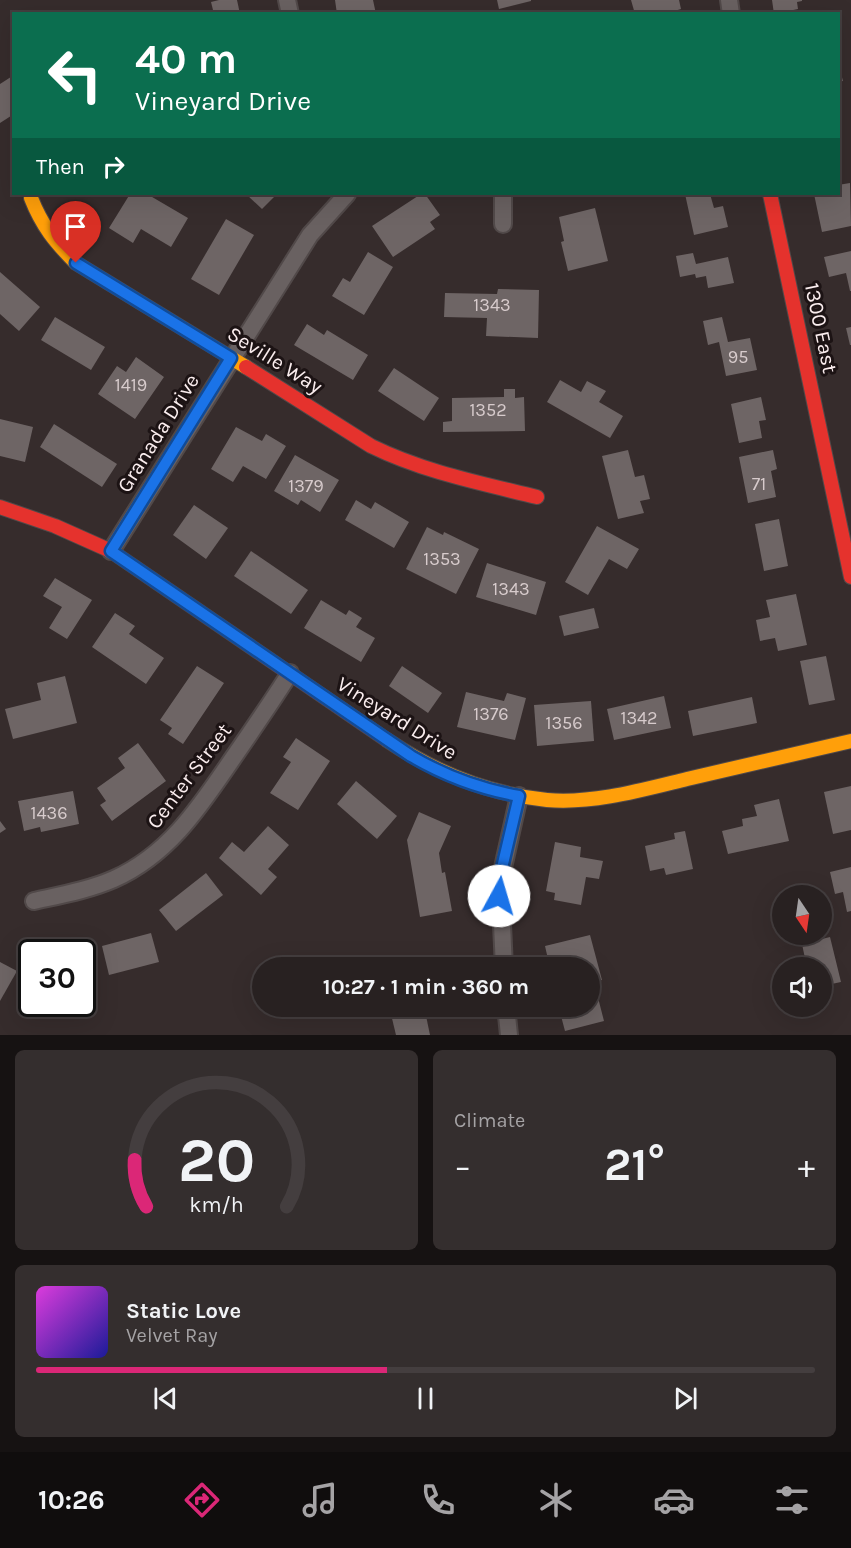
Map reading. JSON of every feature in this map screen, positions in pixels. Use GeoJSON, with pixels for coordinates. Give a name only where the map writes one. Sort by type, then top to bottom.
{"type":"FeatureCollection","features":[{"type":"Feature","properties":{"kind":"street","name":"Granada Drive"},"geometry":{"type":"LineString","coordinates":[[111,551],[310,235],[347,195]]}},
{"type":"Feature","properties":{"kind":"street"},"geometry":{"type":"LineString","coordinates":[[503,195],[503,224]]}},
{"type":"Feature","properties":{"kind":"street","name":"1300 East"},"geometry":{"type":"LineString","coordinates":[[770,195],[851,577]]}},
{"type":"Feature","properties":{"kind":"street","name":"Seville Way"},"geometry":{"type":"LineString","coordinates":[[31,198],[40,220],[54,241],[76,263],[392,458],[537,496]]}},
{"type":"Feature","properties":{"kind":"street","name":"Vineyard Drive"},"geometry":{"type":"LineString","coordinates":[[0,507],[55,526],[111,551],[427,765],[462,781],[490,790],[548,800],[602,798],[851,741]]}},
{"type":"Feature","properties":{"kind":"street","name":"Center Street"},"geometry":{"type":"LineString","coordinates":[[34,900],[77,891],[113,879],[145,861],[170,842],[201,804],[290,674]]}},
{"type":"Feature","properties":{"kind":"street"},"geometry":{"type":"LineString","coordinates":[[503,957],[500,881],[519,796]]}},
{"type":"Feature","properties":{"kind":"street"},"geometry":{"type":"LineString","coordinates":[[507,1017],[509,1035]]}},
{"type":"Feature","properties":{"kind":"building"},"geometry":{"type":"Polygon","coordinates":[[[237,0],[240,12],[214,12],[211,2],[237,0]]]}},
{"type":"Feature","properties":{"kind":"building"},"geometry":{"type":"Polygon","coordinates":[[[335,0],[373,0],[376,12],[348,12],[337,12],[335,0]]]}},
{"type":"Feature","properties":{"kind":"building"},"geometry":{"type":"Polygon","coordinates":[[[497,0],[531,0],[531,1],[499,9],[497,0]]]}},
{"type":"Feature","properties":{"kind":"building"},"geometry":{"type":"Polygon","coordinates":[[[631,0],[679,0],[681,9],[671,12],[634,12],[631,0]]]}},
{"type":"Feature","properties":{"kind":"building"},"geometry":{"type":"Polygon","coordinates":[[[772,0],[802,0],[797,2],[798,9],[774,12],[772,0]]]}},
{"type":"Feature","properties":{"kind":"building"},"geometry":{"type":"Polygon","coordinates":[[[12,76],[12,115],[0,123],[0,84],[12,76]]]}},
{"type":"Feature","properties":{"kind":"building"},"geometry":{"type":"Polygon","coordinates":[[[850,183],[851,226],[822,232],[814,195],[840,195],[840,185],[850,183]]]}},
{"type":"Feature","properties":{"kind":"building"},"geometry":{"type":"Polygon","coordinates":[[[129,195],[149,195],[188,218],[171,247],[141,229],[133,243],[109,228],[129,195]]]}},
{"type":"Feature","properties":{"kind":"building"},"geometry":{"type":"Polygon","coordinates":[[[247,195],[276,195],[262,209],[247,195]]]}},
{"type":"Feature","properties":{"kind":"building"},"geometry":{"type":"Polygon","coordinates":[[[419,195],[426,195],[440,215],[430,222],[435,229],[393,257],[372,226],[419,195]]]}},
{"type":"Feature","properties":{"kind":"building"},"geometry":{"type":"Polygon","coordinates":[[[685,195],[710,195],[714,208],[723,206],[728,227],[694,235],[685,195]]]}},
{"type":"Feature","properties":{"kind":"building"},"geometry":{"type":"Polygon","coordinates":[[[595,208],[608,261],[568,271],[561,242],[564,241],[559,217],[595,208]]]}},
{"type":"Feature","properties":{"kind":"building"},"geometry":{"type":"Polygon","coordinates":[[[226,219],[254,235],[219,295],[191,279],[226,219]]]}},
{"type":"Feature","properties":{"kind":"building"},"geometry":{"type":"Polygon","coordinates":[[[851,251],[850,291],[846,273],[829,277],[824,257],[851,251]]]}},
{"type":"Feature","properties":{"kind":"building"},"geometry":{"type":"Polygon","coordinates":[[[368,252],[393,267],[364,315],[332,296],[343,278],[350,282],[368,252]]]}},
{"type":"Feature","properties":{"kind":"building"},"geometry":{"type":"Polygon","coordinates":[[[693,253],[696,264],[728,257],[734,283],[708,288],[706,276],[696,278],[695,274],[680,277],[676,256],[693,253]]]}},
{"type":"Feature","properties":{"kind":"building"},"geometry":{"type":"Polygon","coordinates":[[[0,272],[40,307],[19,331],[0,314],[0,272]]]}},
{"type":"Feature","properties":{"kind":"building"},"geometry":{"type":"Polygon","coordinates":[[[498,289],[539,290],[538,338],[486,336],[487,318],[444,317],[445,293],[497,294],[498,289]]]}},
{"type":"Feature","properties":{"kind":"building"},"geometry":{"type":"Polygon","coordinates":[[[55,317],[105,347],[91,370],[41,340],[55,317]]]}},
{"type":"Feature","properties":{"kind":"building"},"geometry":{"type":"Polygon","coordinates":[[[722,317],[728,342],[750,338],[757,370],[726,376],[719,342],[708,345],[703,321],[722,317]]]}},
{"type":"Feature","properties":{"kind":"building"},"geometry":{"type":"Polygon","coordinates":[[[307,324],[324,335],[327,330],[368,355],[353,380],[294,345],[307,324]]]}},
{"type":"Feature","properties":{"kind":"building"},"geometry":{"type":"Polygon","coordinates":[[[851,327],[851,345],[850,345],[846,328],[851,327]]]}},
{"type":"Feature","properties":{"kind":"building"},"geometry":{"type":"Polygon","coordinates":[[[136,357],[164,377],[135,419],[98,394],[117,366],[126,372],[136,357]]]}},
{"type":"Feature","properties":{"kind":"building"},"geometry":{"type":"Polygon","coordinates":[[[394,368],[439,398],[424,421],[378,391],[394,368]]]}},
{"type":"Feature","properties":{"kind":"building"},"geometry":{"type":"Polygon","coordinates":[[[560,380],[581,392],[587,381],[606,391],[599,402],[623,416],[610,438],[547,402],[560,380]]]}},
{"type":"Feature","properties":{"kind":"building"},"geometry":{"type":"Polygon","coordinates":[[[504,389],[515,389],[515,398],[524,397],[525,431],[443,432],[443,422],[452,421],[452,398],[504,397],[504,389]]]}},
{"type":"Feature","properties":{"kind":"building"},"geometry":{"type":"Polygon","coordinates":[[[761,397],[766,420],[759,421],[762,438],[739,443],[731,404],[761,397]]]}},
{"type":"Feature","properties":{"kind":"building"},"geometry":{"type":"Polygon","coordinates":[[[0,419],[33,427],[25,462],[0,456],[0,419]]]}},
{"type":"Feature","properties":{"kind":"building"},"geometry":{"type":"Polygon","coordinates":[[[54,424],[117,464],[102,487],[40,447],[54,424]]]}},
{"type":"Feature","properties":{"kind":"building"},"geometry":{"type":"Polygon","coordinates":[[[236,427],[262,441],[266,434],[286,446],[266,479],[243,466],[233,482],[211,469],[236,427]]]}},
{"type":"Feature","properties":{"kind":"building"},"geometry":{"type":"Polygon","coordinates":[[[628,450],[635,477],[644,475],[650,499],[640,501],[644,513],[618,519],[602,456],[628,450]]]}},
{"type":"Feature","properties":{"kind":"building"},"geometry":{"type":"Polygon","coordinates":[[[773,450],[777,469],[771,471],[776,497],[748,503],[739,457],[773,450]]]}},
{"type":"Feature","properties":{"kind":"building"},"geometry":{"type":"Polygon","coordinates":[[[295,455],[339,480],[320,512],[301,500],[298,505],[274,491],[295,455]]]}},
{"type":"Feature","properties":{"kind":"building"},"geometry":{"type":"Polygon","coordinates":[[[356,500],[371,509],[375,502],[409,522],[394,548],[345,520],[356,500]]]}},
{"type":"Feature","properties":{"kind":"building"},"geometry":{"type":"Polygon","coordinates":[[[194,505],[228,528],[206,559],[173,535],[194,505]]]}},
{"type":"Feature","properties":{"kind":"building"},"geometry":{"type":"Polygon","coordinates":[[[779,519],[788,566],[764,571],[755,524],[779,519]]]}},
{"type":"Feature","properties":{"kind":"building"},"geometry":{"type":"Polygon","coordinates":[[[597,526],[639,549],[627,569],[609,559],[588,595],[565,582],[597,526]]]}},
{"type":"Feature","properties":{"kind":"building"},"geometry":{"type":"Polygon","coordinates":[[[427,527],[443,535],[444,532],[479,549],[456,594],[406,569],[427,527]]]}},
{"type":"Feature","properties":{"kind":"building"},"geometry":{"type":"Polygon","coordinates":[[[251,551],[308,590],[291,614],[234,576],[251,551]]]}},
{"type":"Feature","properties":{"kind":"building"},"geometry":{"type":"Polygon","coordinates":[[[487,563],[546,582],[536,615],[476,597],[487,563]]]}},
{"type":"Feature","properties":{"kind":"building"},"geometry":{"type":"Polygon","coordinates":[[[55,578],[92,600],[67,639],[49,628],[62,607],[43,596],[55,578]]]}},
{"type":"Feature","properties":{"kind":"building"},"geometry":{"type":"Polygon","coordinates":[[[796,594],[807,645],[778,651],[775,638],[760,641],[756,620],[770,617],[766,600],[796,594]]]}},
{"type":"Feature","properties":{"kind":"building"},"geometry":{"type":"Polygon","coordinates":[[[321,600],[346,615],[349,610],[362,618],[356,627],[375,638],[361,662],[304,628],[321,600]]]}},
{"type":"Feature","properties":{"kind":"building"},"geometry":{"type":"Polygon","coordinates":[[[594,608],[599,628],[564,636],[559,616],[594,608]]]}},
{"type":"Feature","properties":{"kind":"building"},"geometry":{"type":"Polygon","coordinates":[[[115,613],[135,626],[129,634],[164,658],[146,684],[92,647],[115,613]]]}},
{"type":"Feature","properties":{"kind":"building"},"geometry":{"type":"Polygon","coordinates":[[[826,656],[835,700],[809,705],[800,661],[826,656]]]}},
{"type":"Feature","properties":{"kind":"building"},"geometry":{"type":"Polygon","coordinates":[[[197,666],[224,683],[183,744],[168,734],[172,728],[160,720],[197,666]]]}},
{"type":"Feature","properties":{"kind":"building"},"geometry":{"type":"Polygon","coordinates":[[[402,666],[442,693],[428,713],[389,686],[402,666]]]}},
{"type":"Feature","properties":{"kind":"building"},"geometry":{"type":"Polygon","coordinates":[[[65,676],[77,723],[13,739],[5,709],[41,700],[37,683],[65,676]]]}},
{"type":"Feature","properties":{"kind":"building"},"geometry":{"type":"Polygon","coordinates":[[[466,692],[504,701],[507,693],[526,698],[515,740],[457,727],[466,692]]]}},
{"type":"Feature","properties":{"kind":"building"},"geometry":{"type":"Polygon","coordinates":[[[664,696],[671,728],[614,740],[607,709],[664,696]]]}},
{"type":"Feature","properties":{"kind":"building"},"geometry":{"type":"Polygon","coordinates":[[[752,697],[757,723],[693,736],[688,711],[752,697]]]}},
{"type":"Feature","properties":{"kind":"building"},"geometry":{"type":"Polygon","coordinates":[[[591,701],[594,741],[537,746],[534,705],[591,701]]]}},
{"type":"Feature","properties":{"kind":"building"},"geometry":{"type":"Polygon","coordinates":[[[296,738],[330,761],[298,810],[270,793],[291,762],[283,757],[296,738]]]}},
{"type":"Feature","properties":{"kind":"building"},"geometry":{"type":"Polygon","coordinates":[[[138,743],[166,781],[112,821],[100,805],[106,801],[97,788],[125,768],[118,758],[138,743]]]}},
{"type":"Feature","properties":{"kind":"building"},"geometry":{"type":"Polygon","coordinates":[[[356,781],[397,816],[377,839],[337,804],[356,781]]]}},
{"type":"Feature","properties":{"kind":"building"},"geometry":{"type":"Polygon","coordinates":[[[851,786],[851,830],[833,834],[824,792],[851,786]]]}},
{"type":"Feature","properties":{"kind":"building"},"geometry":{"type":"Polygon","coordinates":[[[73,791],[79,824],[41,832],[40,827],[24,831],[18,801],[73,791]]]}},
{"type":"Feature","properties":{"kind":"building"},"geometry":{"type":"Polygon","coordinates":[[[779,799],[789,841],[728,854],[722,831],[743,826],[742,819],[757,816],[754,805],[779,799]]]}},
{"type":"Feature","properties":{"kind":"building"},"geometry":{"type":"Polygon","coordinates":[[[419,812],[451,826],[439,853],[452,911],[420,917],[407,840],[419,812]]]}},
{"type":"Feature","properties":{"kind":"building"},"geometry":{"type":"Polygon","coordinates":[[[0,821],[6,829],[0,833],[0,821]]]}},
{"type":"Feature","properties":{"kind":"building"},"geometry":{"type":"Polygon","coordinates":[[[268,826],[289,845],[268,869],[277,877],[261,895],[219,858],[232,842],[244,852],[268,826]]]}},
{"type":"Feature","properties":{"kind":"building"},"geometry":{"type":"Polygon","coordinates":[[[685,831],[693,869],[666,875],[664,868],[650,871],[645,846],[675,839],[674,833],[685,831]]]}},
{"type":"Feature","properties":{"kind":"building"},"geometry":{"type":"Polygon","coordinates":[[[555,842],[581,847],[580,857],[603,861],[599,879],[586,877],[581,905],[554,900],[555,893],[546,891],[555,842]]]}},
{"type":"Feature","properties":{"kind":"building"},"geometry":{"type":"Polygon","coordinates":[[[851,867],[851,911],[847,912],[843,892],[835,894],[830,872],[851,867]]]}},
{"type":"Feature","properties":{"kind":"building"},"geometry":{"type":"Polygon","coordinates":[[[206,873],[223,895],[176,931],[159,910],[206,873]]]}},
{"type":"Feature","properties":{"kind":"building"},"geometry":{"type":"Polygon","coordinates":[[[151,933],[159,962],[109,975],[102,946],[151,933]]]}},
{"type":"Feature","properties":{"kind":"building"},"geometry":{"type":"Polygon","coordinates":[[[590,935],[596,957],[548,957],[545,946],[590,935]]]}},
{"type":"Feature","properties":{"kind":"building"},"geometry":{"type":"Polygon","coordinates":[[[802,945],[832,945],[841,982],[832,984],[832,957],[805,957],[802,945]]]}},
{"type":"Feature","properties":{"kind":"building"},"geometry":{"type":"Polygon","coordinates":[[[0,962],[17,971],[0,1001],[0,962]]]}},
{"type":"Feature","properties":{"kind":"building"},"geometry":{"type":"Polygon","coordinates":[[[600,1005],[604,1021],[565,1031],[561,1017],[600,1017],[600,1005]]]}},
{"type":"Feature","properties":{"kind":"building"},"geometry":{"type":"Polygon","coordinates":[[[392,1017],[426,1017],[430,1035],[396,1035],[392,1017]]]}},
{"type":"Feature","properties":{"kind":"traffic: slow"},"geometry":{"type":"LineString","coordinates":[[31,198],[50,233],[76,263],[246,367]]}},
{"type":"Feature","properties":{"kind":"traffic: slow"},"geometry":{"type":"LineString","coordinates":[[387,740],[444,772],[483,787],[525,797],[564,801],[635,792],[851,741]]}},
{"type":"Feature","properties":{"kind":"traffic: jam"},"geometry":{"type":"LineString","coordinates":[[770,195],[851,577]]}},
{"type":"Feature","properties":{"kind":"traffic: jam"},"geometry":{"type":"LineString","coordinates":[[246,367],[371,446],[391,455],[452,476],[537,497]]}},
{"type":"Feature","properties":{"kind":"traffic: jam"},"geometry":{"type":"LineString","coordinates":[[0,507],[55,526],[111,551],[387,740]]}},
{"type":"Feature","properties":{"kind":"route"},"geometry":{"type":"LineString","coordinates":[[76,263],[231,358],[111,551],[411,756],[462,781],[519,796],[502,868],[499,896]]}}]}
